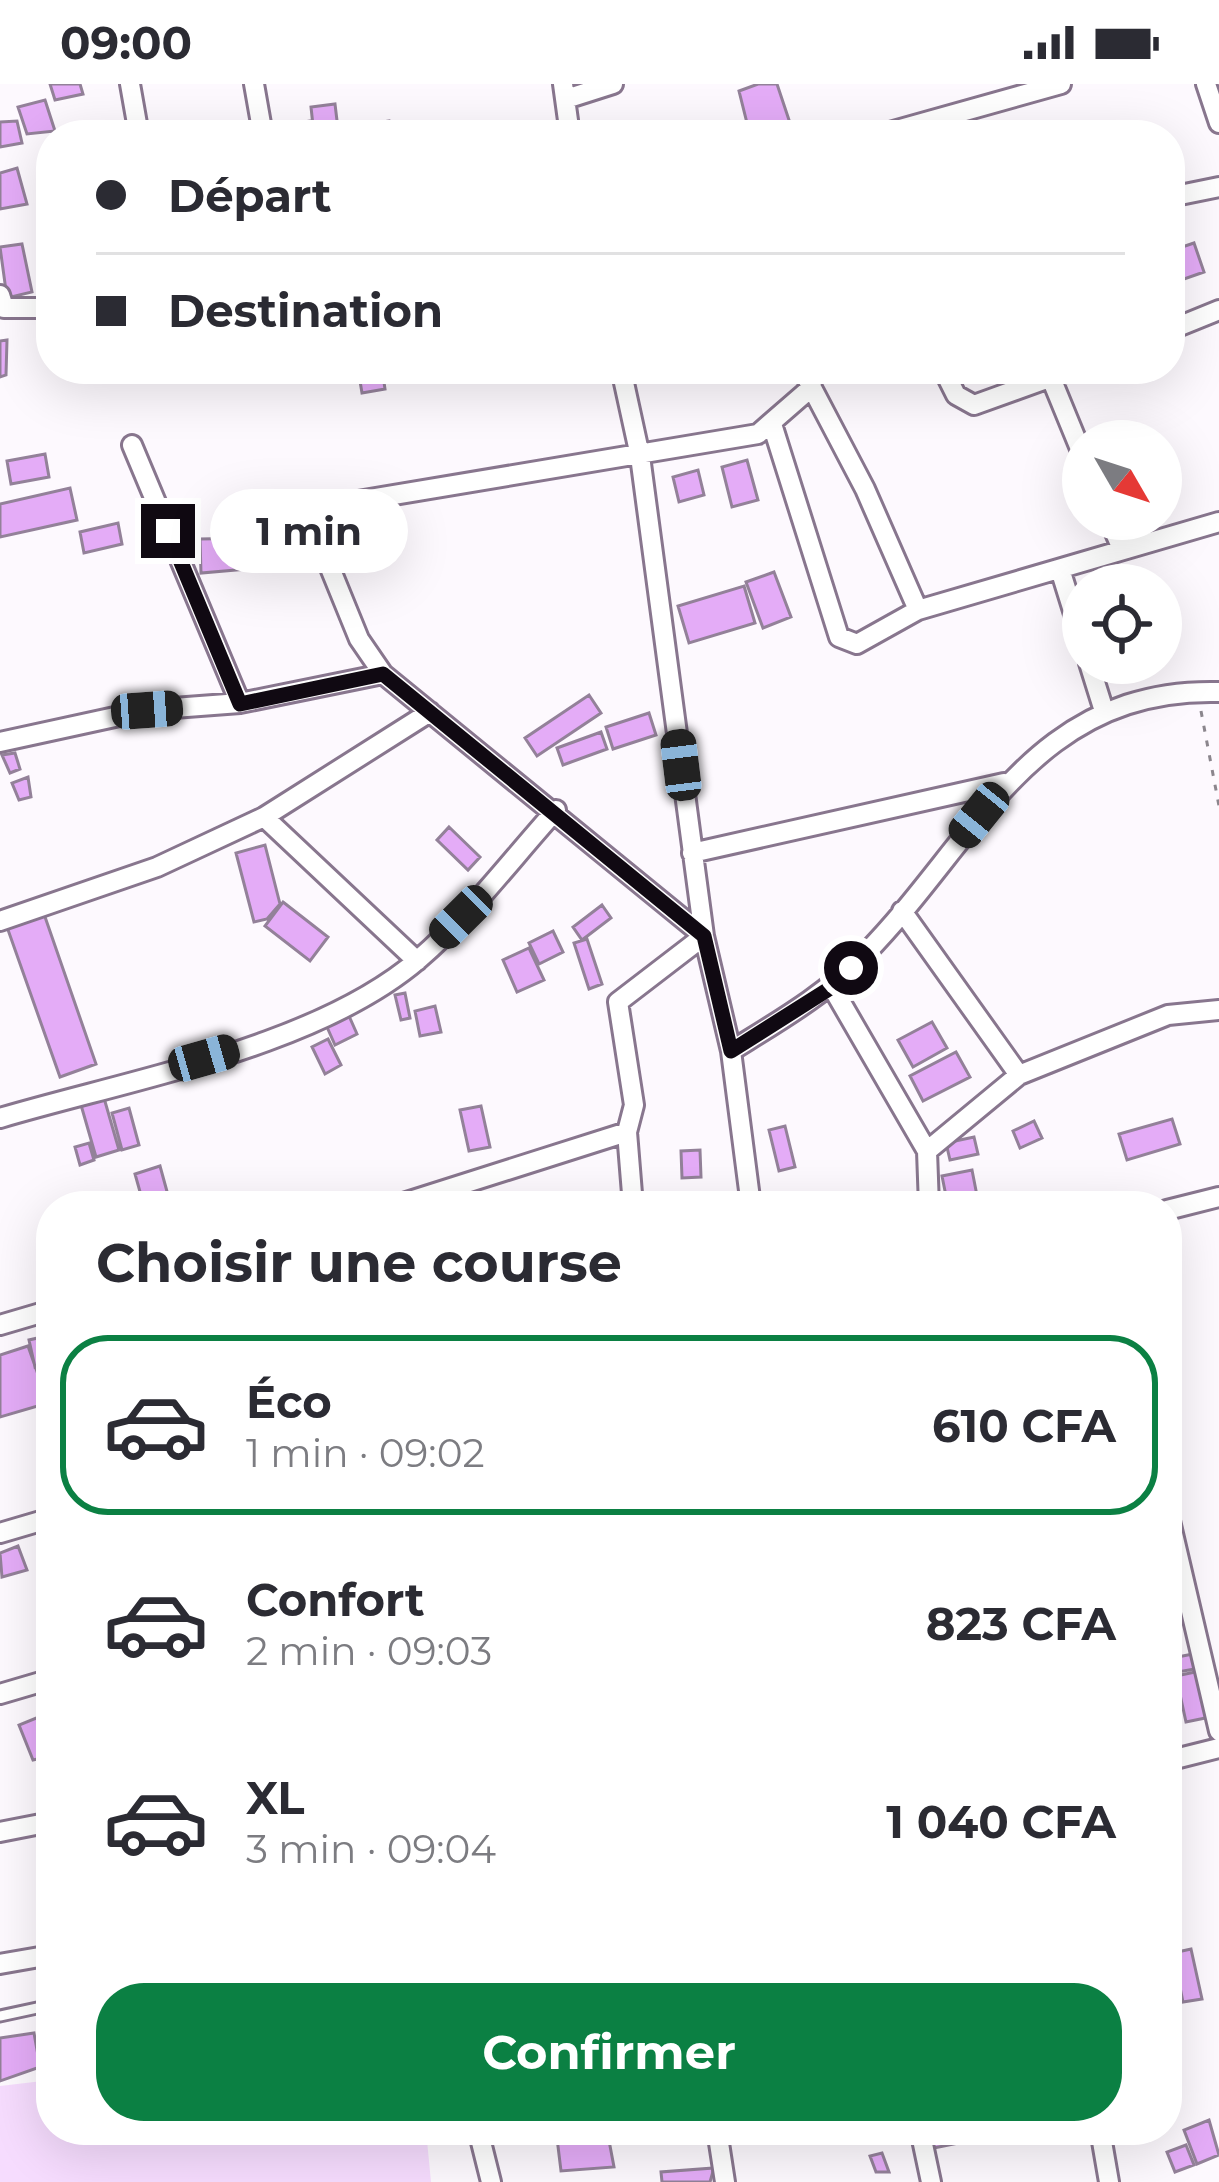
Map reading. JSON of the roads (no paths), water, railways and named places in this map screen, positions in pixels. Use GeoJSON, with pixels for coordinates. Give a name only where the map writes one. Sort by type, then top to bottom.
{"type":"FeatureCollection","features":[{"type":"Feature","properties":{"kind":"street"},"geometry":{"type":"LineString","coordinates":[[130,84],[137,120]]}},
{"type":"Feature","properties":{"kind":"street"},"geometry":{"type":"LineString","coordinates":[[254,84],[260,120]]}},
{"type":"Feature","properties":{"kind":"street"},"geometry":{"type":"LineString","coordinates":[[564,92],[614,84]]}},
{"type":"Feature","properties":{"kind":"street"},"geometry":{"type":"LineString","coordinates":[[933,120],[1061,84]]}},
{"type":"Feature","properties":{"kind":"street"},"geometry":{"type":"LineString","coordinates":[[1206,84],[1219,123]]}},
{"type":"Feature","properties":{"kind":"street"},"geometry":{"type":"LineString","coordinates":[[1185,194],[1219,187]]}},
{"type":"Feature","properties":{"kind":"street"},"geometry":{"type":"LineString","coordinates":[[1,304],[36,307]]}},
{"type":"Feature","properties":{"kind":"street"},"geometry":{"type":"LineString","coordinates":[[1185,324],[1219,310]]}},
{"type":"Feature","properties":{"kind":"street"},"geometry":{"type":"LineString","coordinates":[[623,384],[640,456],[704,936],[731,1051],[749,1191]]}},
{"type":"Feature","properties":{"kind":"street"},"geometry":{"type":"LineString","coordinates":[[810,384],[918,610]]}},
{"type":"Feature","properties":{"kind":"street"},"geometry":{"type":"LineString","coordinates":[[950,384],[956,395],[974,405],[1034,384]]}},
{"type":"Feature","properties":{"kind":"street"},"geometry":{"type":"LineString","coordinates":[[1053,384],[1068,420]]}},
{"type":"Feature","properties":{"kind":"street"},"geometry":{"type":"LineString","coordinates":[[704,936],[556,810],[383,674],[359,639],[315,531],[322,514],[334,505],[758,434],[812,387]]}},
{"type":"Feature","properties":{"kind":"street"},"geometry":{"type":"LineString","coordinates":[[772,424],[839,637],[857,644],[918,610],[1219,522]]}},
{"type":"Feature","properties":{"kind":"street"},"geometry":{"type":"LineString","coordinates":[[132,445],[240,704]]}},
{"type":"Feature","properties":{"kind":"street"},"geometry":{"type":"LineString","coordinates":[[1118,540],[1122,549]]}},
{"type":"Feature","properties":{"kind":"street"},"geometry":{"type":"LineString","coordinates":[[1060,568],[1062,575]]}},
{"type":"Feature","properties":{"kind":"street"},"geometry":{"type":"LineString","coordinates":[[0,742],[147,710],[240,704],[383,674]]}},
{"type":"Feature","properties":{"kind":"street"},"geometry":{"type":"LineString","coordinates":[[1096,684],[1104,711]]}},
{"type":"Feature","properties":{"kind":"street"},"geometry":{"type":"LineString","coordinates":[[731,1051],[832,987],[902,911],[1004,783],[1104,711],[1136,698],[1219,692]]}},
{"type":"Feature","properties":{"kind":"street"},"geometry":{"type":"LineString","coordinates":[[0,921],[157,867],[264,817],[430,712]]}},
{"type":"Feature","properties":{"kind":"street"},"geometry":{"type":"LineString","coordinates":[[692,853],[1004,783]]}},
{"type":"Feature","properties":{"kind":"street"},"geometry":{"type":"LineString","coordinates":[[0,1118],[285,1034],[356,1003],[417,961],[556,810]]}},
{"type":"Feature","properties":{"kind":"street"},"geometry":{"type":"LineString","coordinates":[[264,817],[417,961]]}},
{"type":"Feature","properties":{"kind":"street"},"geometry":{"type":"LineString","coordinates":[[902,911],[1019,1075]]}},
{"type":"Feature","properties":{"kind":"street"},"geometry":{"type":"LineString","coordinates":[[632,1191],[627,1132],[634,1105],[618,1002],[704,936]]}},
{"type":"Feature","properties":{"kind":"street"},"geometry":{"type":"LineString","coordinates":[[832,987],[927,1150],[928,1191]]}},
{"type":"Feature","properties":{"kind":"street"},"geometry":{"type":"LineString","coordinates":[[927,1150],[1019,1075],[1168,1015],[1219,1010]]}},
{"type":"Feature","properties":{"kind":"street"},"geometry":{"type":"LineString","coordinates":[[441,1191],[627,1132]]}},
{"type":"Feature","properties":{"kind":"street"},"geometry":{"type":"LineString","coordinates":[[1182,1207],[1219,1198]]}},
{"type":"Feature","properties":{"kind":"street"},"geometry":{"type":"LineString","coordinates":[[0,1325],[36,1314]]}},
{"type":"Feature","properties":{"kind":"street"},"geometry":{"type":"LineString","coordinates":[[0,1508],[3,1532],[36,1525]]}},
{"type":"Feature","properties":{"kind":"street"},"geometry":{"type":"LineString","coordinates":[[1182,1572],[1219,1731]]}},
{"type":"Feature","properties":{"kind":"street"},"geometry":{"type":"LineString","coordinates":[[0,1694],[36,1683]]}},
{"type":"Feature","properties":{"kind":"street"},"geometry":{"type":"LineString","coordinates":[[1182,1757],[1219,1748]]}},
{"type":"Feature","properties":{"kind":"street"},"geometry":{"type":"LineString","coordinates":[[0,1832],[36,1825]]}},
{"type":"Feature","properties":{"kind":"street"},"geometry":{"type":"LineString","coordinates":[[0,1964],[36,1957]]}},
{"type":"Feature","properties":{"kind":"street"},"geometry":{"type":"LineString","coordinates":[[482,2145],[491,2182]]}},
{"type":"Feature","properties":{"kind":"street"},"geometry":{"type":"LineString","coordinates":[[719,2145],[725,2182]]}},
{"type":"Feature","properties":{"kind":"street"},"geometry":{"type":"LineString","coordinates":[[923,2145],[931,2182]]}},
{"type":"Feature","properties":{"kind":"street"},"geometry":{"type":"LineString","coordinates":[[1102,2145],[1108,2182]]}},
{"type":"Feature","properties":{"kind":"lane"},"geometry":{"type":"LineString","coordinates":[[0,2016],[36,2008]]}}]}
